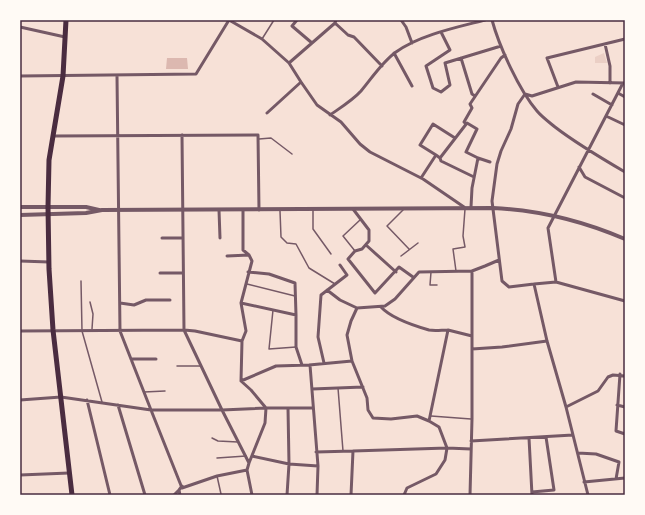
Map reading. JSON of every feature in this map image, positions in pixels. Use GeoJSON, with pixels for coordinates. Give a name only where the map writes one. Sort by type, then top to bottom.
{"type":"FeatureCollection","features":[{"type":"Feature","properties":{"kind":"main road"},"geometry":{"type":"LineString","coordinates":[[66,20],[63,76],[50,160],[48,214],[53,330],[72,495]]}},
{"type":"Feature","properties":{"kind":"street"},"geometry":{"type":"LineString","coordinates":[[20,76],[196,74],[229,20],[262,39],[289,63],[317,105],[341,122],[360,144],[370,152],[421,178],[464,207]]}},
{"type":"Feature","properties":{"kind":"street"},"geometry":{"type":"LineString","coordinates":[[297,20],[292,26],[312,44]]}},
{"type":"Feature","properties":{"kind":"street"},"geometry":{"type":"LineString","coordinates":[[401,20],[406,27],[412,43]]}},
{"type":"Feature","properties":{"kind":"street"},"geometry":{"type":"LineString","coordinates":[[330,115],[360,92],[371,77],[394,53],[404,46],[441,32],[486,20]]}},
{"type":"Feature","properties":{"kind":"street"},"geometry":{"type":"LineString","coordinates":[[492,20],[505,56],[525,94],[537,111],[569,138],[588,151],[625,172]]}},
{"type":"Feature","properties":{"kind":"street"},"geometry":{"type":"LineString","coordinates":[[289,63],[336,21],[348,35],[354,37],[382,66]]}},
{"type":"Feature","properties":{"kind":"street"},"geometry":{"type":"LineString","coordinates":[[20,27],[66,37]]}},
{"type":"Feature","properties":{"kind":"street"},"geometry":{"type":"LineString","coordinates":[[441,32],[450,50],[426,66],[433,88],[441,92],[450,85],[445,63],[501,46]]}},
{"type":"Feature","properties":{"kind":"street"},"geometry":{"type":"LineString","coordinates":[[558,87],[547,58],[625,39]]}},
{"type":"Feature","properties":{"kind":"street"},"geometry":{"type":"LineString","coordinates":[[605,44],[610,66],[610,83]]}},
{"type":"Feature","properties":{"kind":"street"},"geometry":{"type":"LineString","coordinates":[[394,53],[412,86]]}},
{"type":"Feature","properties":{"kind":"street"},"geometry":{"type":"LineString","coordinates":[[440,158],[466,124],[464,122],[472,108],[470,104],[475,96],[501,58],[505,56]]}},
{"type":"Feature","properties":{"kind":"street"},"geometry":{"type":"LineString","coordinates":[[461,58],[472,94],[475,96]]}},
{"type":"Feature","properties":{"kind":"street"},"geometry":{"type":"LineString","coordinates":[[118,76],[120,331],[182,486]]}},
{"type":"Feature","properties":{"kind":"street"},"geometry":{"type":"LineString","coordinates":[[267,114],[301,82]]}},
{"type":"Feature","properties":{"kind":"street"},"geometry":{"type":"LineString","coordinates":[[525,94],[532,96],[576,82],[624,83]]}},
{"type":"Feature","properties":{"kind":"street"},"geometry":{"type":"LineString","coordinates":[[556,282],[548,228],[624,83]]}},
{"type":"Feature","properties":{"kind":"street"},"geometry":{"type":"LineString","coordinates":[[618,93],[625,97]]}},
{"type":"Feature","properties":{"kind":"street"},"geometry":{"type":"LineString","coordinates":[[525,94],[518,104],[511,129],[501,151],[497,164],[492,201],[502,281],[509,287],[556,282],[625,301]]}},
{"type":"Feature","properties":{"kind":"street"},"geometry":{"type":"LineString","coordinates":[[593,94],[612,106]]}},
{"type":"Feature","properties":{"kind":"street"},"geometry":{"type":"LineString","coordinates":[[606,116],[625,125]]}},
{"type":"Feature","properties":{"kind":"street"},"geometry":{"type":"LineString","coordinates":[[455,138],[433,124],[420,145],[440,158],[440,161],[474,177]]}},
{"type":"Feature","properties":{"kind":"street"},"geometry":{"type":"LineString","coordinates":[[466,124],[478,129],[466,152],[490,162]]}},
{"type":"Feature","properties":{"kind":"street"},"geometry":{"type":"LineString","coordinates":[[182,135],[184,330],[249,463]]}},
{"type":"Feature","properties":{"kind":"street"},"geometry":{"type":"LineString","coordinates":[[53,136],[258,135],[259,210]]}},
{"type":"Feature","properties":{"kind":"street"},"geometry":{"type":"LineString","coordinates":[[421,178],[436,155]]}},
{"type":"Feature","properties":{"kind":"street"},"geometry":{"type":"LineString","coordinates":[[471,207],[474,177],[478,158]]}},
{"type":"Feature","properties":{"kind":"street"},"geometry":{"type":"LineString","coordinates":[[579,167],[585,177],[625,198]]}},
{"type":"Feature","properties":{"kind":"street"},"geometry":{"type":"LineString","coordinates":[[20,208],[86,207],[102,210],[493,208],[524,210],[554,216],[592,226],[625,239]]}},
{"type":"Feature","properties":{"kind":"street"},"geometry":{"type":"LineString","coordinates":[[353,209],[369,230],[369,241],[362,249],[355,251],[348,258],[375,293],[399,267],[413,277]]}},
{"type":"Feature","properties":{"kind":"street"},"geometry":{"type":"LineString","coordinates":[[20,215],[86,214],[102,210]]}},
{"type":"Feature","properties":{"kind":"street"},"geometry":{"type":"LineString","coordinates":[[219,210],[220,238]]}},
{"type":"Feature","properties":{"kind":"street"},"geometry":{"type":"LineString","coordinates":[[243,210],[243,250],[249,255],[252,261],[241,303],[246,331],[242,341],[241,381],[251,390],[266,408],[265,423],[246,470],[252,495]]}},
{"type":"Feature","properties":{"kind":"street"},"geometry":{"type":"LineString","coordinates":[[162,238],[183,238]]}},
{"type":"Feature","properties":{"kind":"street"},"geometry":{"type":"LineString","coordinates":[[366,245],[396,272]]}},
{"type":"Feature","properties":{"kind":"street"},"geometry":{"type":"LineString","coordinates":[[227,256],[249,255]]}},
{"type":"Feature","properties":{"kind":"street"},"geometry":{"type":"LineString","coordinates":[[326,290],[340,300],[357,308],[371,306],[381,307],[395,299],[419,272],[472,271],[499,260]]}},
{"type":"Feature","properties":{"kind":"street"},"geometry":{"type":"LineString","coordinates":[[20,261],[49,262]]}},
{"type":"Feature","properties":{"kind":"street"},"geometry":{"type":"LineString","coordinates":[[324,363],[318,337],[321,295],[347,275],[340,265]]}},
{"type":"Feature","properties":{"kind":"street"},"geometry":{"type":"LineString","coordinates":[[470,495],[472,419],[472,271]]}},
{"type":"Feature","properties":{"kind":"street"},"geometry":{"type":"LineString","coordinates":[[248,272],[269,274],[295,283],[296,348],[302,365]]}},
{"type":"Feature","properties":{"kind":"street"},"geometry":{"type":"LineString","coordinates":[[160,273],[183,273]]}},
{"type":"Feature","properties":{"kind":"street"},"geometry":{"type":"LineString","coordinates":[[534,284],[588,495]]}},
{"type":"Feature","properties":{"kind":"street"},"geometry":{"type":"LineString","coordinates":[[120,303],[134,305],[146,300],[170,300]]}},
{"type":"Feature","properties":{"kind":"street"},"geometry":{"type":"LineString","coordinates":[[241,303],[296,315]]}},
{"type":"Feature","properties":{"kind":"street"},"geometry":{"type":"LineString","coordinates":[[381,307],[403,321],[431,330],[448,330],[472,336]]}},
{"type":"Feature","properties":{"kind":"street"},"geometry":{"type":"LineString","coordinates":[[357,308],[347,335],[352,360],[367,398],[368,410],[373,418],[417,416],[430,421],[439,427],[448,448],[445,460],[436,474],[406,488],[404,495]]}},
{"type":"Feature","properties":{"kind":"street"},"geometry":{"type":"LineString","coordinates":[[20,331],[184,330],[242,341]]}},
{"type":"Feature","properties":{"kind":"street"},"geometry":{"type":"LineString","coordinates":[[430,421],[448,330]]}},
{"type":"Feature","properties":{"kind":"street"},"geometry":{"type":"LineString","coordinates":[[472,349],[548,341]]}},
{"type":"Feature","properties":{"kind":"street"},"geometry":{"type":"LineString","coordinates":[[131,359],[156,359]]}},
{"type":"Feature","properties":{"kind":"street"},"geometry":{"type":"LineString","coordinates":[[241,381],[276,366],[310,365],[352,360]]}},
{"type":"Feature","properties":{"kind":"street"},"geometry":{"type":"LineString","coordinates":[[310,365],[318,466],[317,495]]}},
{"type":"Feature","properties":{"kind":"street"},"geometry":{"type":"LineString","coordinates":[[566,407],[598,390],[608,377],[613,374],[625,376]]}},
{"type":"Feature","properties":{"kind":"street"},"geometry":{"type":"LineString","coordinates":[[620,374],[616,431],[625,434]]}},
{"type":"Feature","properties":{"kind":"street"},"geometry":{"type":"LineString","coordinates":[[312,389],[363,387]]}},
{"type":"Feature","properties":{"kind":"street"},"geometry":{"type":"LineString","coordinates":[[20,400],[61,397],[151,410],[313,408]]}},
{"type":"Feature","properties":{"kind":"street"},"geometry":{"type":"LineString","coordinates":[[87,400],[110,495]]}},
{"type":"Feature","properties":{"kind":"street"},"geometry":{"type":"LineString","coordinates":[[118,405],[145,495]]}},
{"type":"Feature","properties":{"kind":"street"},"geometry":{"type":"LineString","coordinates":[[617,405],[625,407]]}},
{"type":"Feature","properties":{"kind":"street"},"geometry":{"type":"LineString","coordinates":[[287,495],[289,464],[288,408]]}},
{"type":"Feature","properties":{"kind":"street"},"geometry":{"type":"LineString","coordinates":[[471,441],[573,435]]}},
{"type":"Feature","properties":{"kind":"street"},"geometry":{"type":"LineString","coordinates":[[529,438],[532,494],[554,490],[546,437]]}},
{"type":"Feature","properties":{"kind":"street"},"geometry":{"type":"LineString","coordinates":[[316,452],[448,448],[471,449]]}},
{"type":"Feature","properties":{"kind":"street"},"geometry":{"type":"LineString","coordinates":[[351,495],[353,451]]}},
{"type":"Feature","properties":{"kind":"street"},"geometry":{"type":"LineString","coordinates":[[578,453],[596,454],[619,462],[616,479]]}},
{"type":"Feature","properties":{"kind":"street"},"geometry":{"type":"LineString","coordinates":[[252,456],[289,464],[318,466]]}},
{"type":"Feature","properties":{"kind":"street"},"geometry":{"type":"LineString","coordinates":[[182,486],[182,488],[217,476],[246,470]]}},
{"type":"Feature","properties":{"kind":"street"},"geometry":{"type":"LineString","coordinates":[[20,475],[69,473]]}},
{"type":"Feature","properties":{"kind":"street"},"geometry":{"type":"LineString","coordinates":[[584,482],[625,478]]}},
{"type":"Feature","properties":{"kind":"street"},"geometry":{"type":"LineString","coordinates":[[174,495],[182,486]]}},
{"type":"Feature","properties":{"kind":"street"},"geometry":{"type":"LineString","coordinates":[[179,490],[180,495]]}},
{"type":"Feature","properties":{"kind":"lane"},"geometry":{"type":"LineString","coordinates":[[262,39],[274,20]]}},
{"type":"Feature","properties":{"kind":"lane"},"geometry":{"type":"LineString","coordinates":[[258,139],[271,138],[292,154]]}},
{"type":"Feature","properties":{"kind":"lane"},"geometry":{"type":"LineString","coordinates":[[456,271],[453,249],[465,247],[463,236],[464,207]]}},
{"type":"Feature","properties":{"kind":"lane"},"geometry":{"type":"LineString","coordinates":[[406,208],[387,226],[409,250]]}},
{"type":"Feature","properties":{"kind":"lane"},"geometry":{"type":"LineString","coordinates":[[280,209],[281,237],[287,243],[296,244],[309,268],[335,284]]}},
{"type":"Feature","properties":{"kind":"lane"},"geometry":{"type":"LineString","coordinates":[[313,209],[313,229],[331,254]]}},
{"type":"Feature","properties":{"kind":"lane"},"geometry":{"type":"LineString","coordinates":[[355,251],[343,236],[361,218]]}},
{"type":"Feature","properties":{"kind":"lane"},"geometry":{"type":"LineString","coordinates":[[401,256],[418,243]]}},
{"type":"Feature","properties":{"kind":"lane"},"geometry":{"type":"LineString","coordinates":[[432,272],[430,285],[437,285]]}},
{"type":"Feature","properties":{"kind":"lane"},"geometry":{"type":"LineString","coordinates":[[81,281],[82,331],[102,402]]}},
{"type":"Feature","properties":{"kind":"lane"},"geometry":{"type":"LineString","coordinates":[[246,283],[295,296]]}},
{"type":"Feature","properties":{"kind":"lane"},"geometry":{"type":"LineString","coordinates":[[90,302],[93,314],[92,331]]}},
{"type":"Feature","properties":{"kind":"lane"},"geometry":{"type":"LineString","coordinates":[[273,310],[269,349],[296,348]]}},
{"type":"Feature","properties":{"kind":"lane"},"geometry":{"type":"LineString","coordinates":[[177,366],[201,366]]}},
{"type":"Feature","properties":{"kind":"lane"},"geometry":{"type":"LineString","coordinates":[[338,388],[343,451]]}},
{"type":"Feature","properties":{"kind":"lane"},"geometry":{"type":"LineString","coordinates":[[144,392],[165,391]]}},
{"type":"Feature","properties":{"kind":"lane"},"geometry":{"type":"LineString","coordinates":[[431,416],[472,419]]}},
{"type":"Feature","properties":{"kind":"lane"},"geometry":{"type":"LineString","coordinates":[[212,438],[218,441],[238,442]]}},
{"type":"Feature","properties":{"kind":"lane"},"geometry":{"type":"LineString","coordinates":[[217,458],[246,456]]}},
{"type":"Feature","properties":{"kind":"lane"},"geometry":{"type":"LineString","coordinates":[[217,476],[221,494]]}},
{"type":"Feature","properties":{"kind":"shaded area"},"geometry":{"type":"Polygon","coordinates":[[[604,53],[607,63],[595,63],[595,57],[604,53]]]}},
{"type":"Feature","properties":{"kind":"shaded area"},"geometry":{"type":"Polygon","coordinates":[[[167,58],[187,58],[188,69],[166,69],[167,58]]]}}]}
